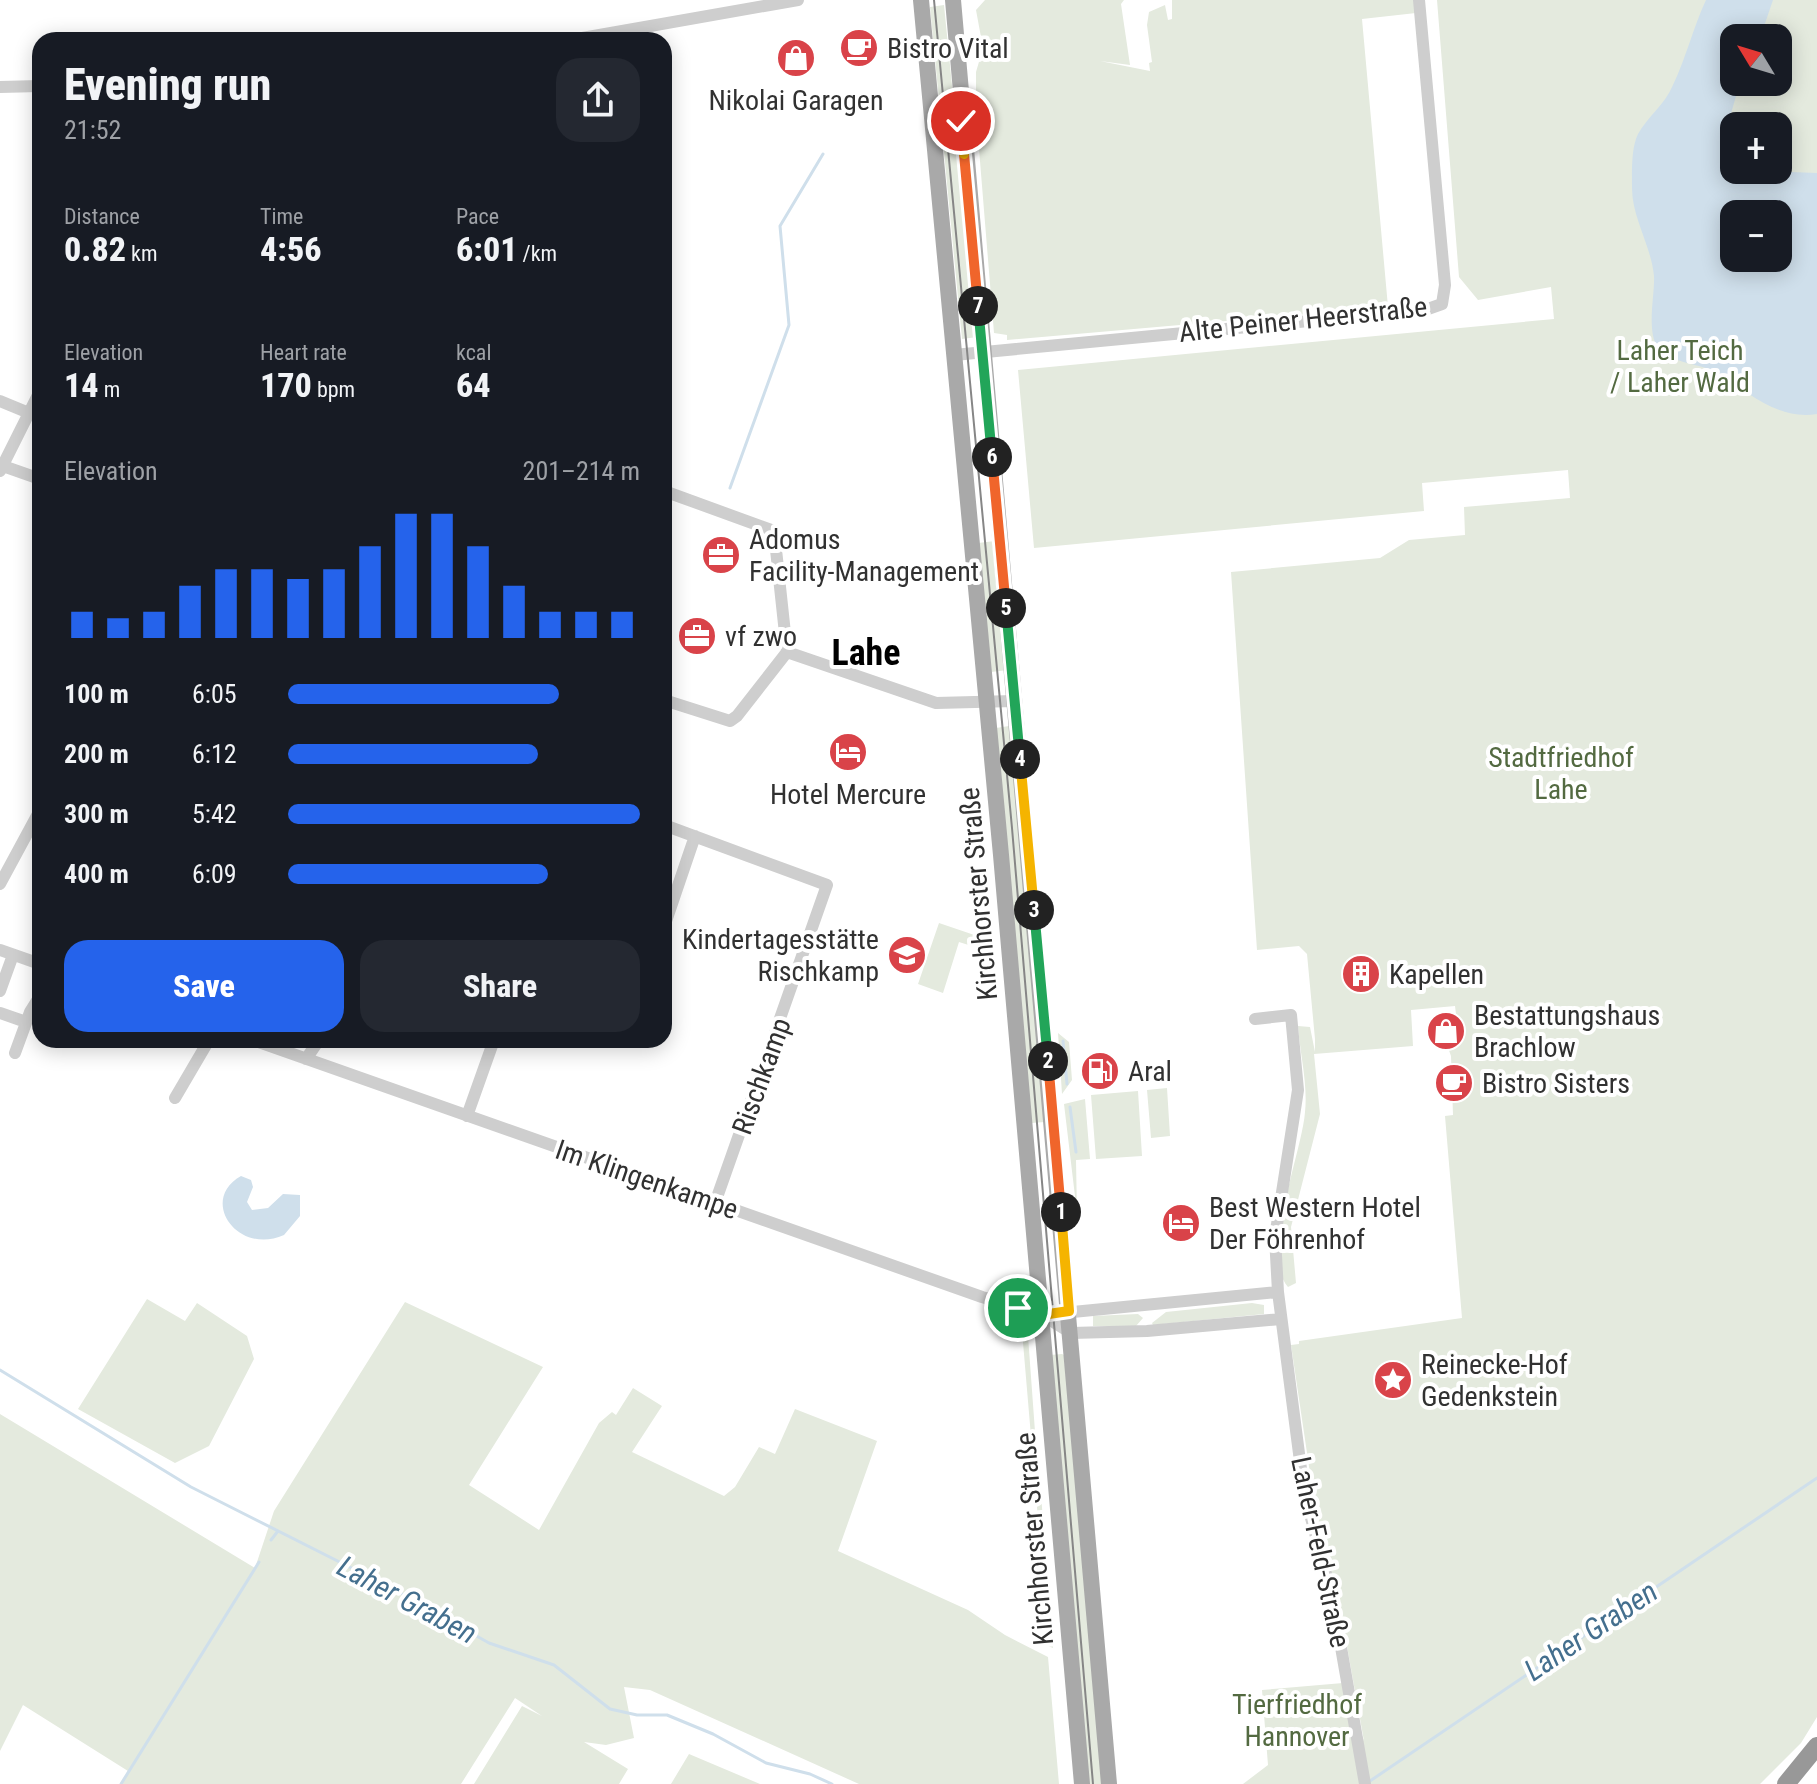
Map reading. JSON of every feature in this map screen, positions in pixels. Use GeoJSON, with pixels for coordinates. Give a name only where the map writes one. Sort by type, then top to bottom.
{"type":"FeatureCollection","features":[{"type":"Feature","properties":{"kind":"highway"},"geometry":{"type":"LineString","coordinates":[[1786,1784],[1817,1746]]}},
{"type":"Feature","properties":{"kind":"main road","name":"Kirchhorster Straße"},"geometry":{"type":"LineString","coordinates":[[921,0],[987,702],[1082,1784]]}},
{"type":"Feature","properties":{"kind":"main road","name":"Kirchhorster Straße"},"geometry":{"type":"LineString","coordinates":[[953,0],[1109,1784]]}},
{"type":"Feature","properties":{"kind":"street"},"geometry":{"type":"LineString","coordinates":[[616,32],[798,0]]}},
{"type":"Feature","properties":{"kind":"street","name":"Alte Peiner Heerstraße"},"geometry":{"type":"LineString","coordinates":[[954,355],[1425,310],[1442,304],[1445,285],[1419,0]]}},
{"type":"Feature","properties":{"kind":"street"},"geometry":{"type":"LineString","coordinates":[[0,87],[32,86]]}},
{"type":"Feature","properties":{"kind":"street"},"geometry":{"type":"LineString","coordinates":[[0,401],[29,413]]}},
{"type":"Feature","properties":{"kind":"street"},"geometry":{"type":"LineString","coordinates":[[32,407],[1,468],[32,477]]}},
{"type":"Feature","properties":{"kind":"street"},"geometry":{"type":"LineString","coordinates":[[672,494],[774,531],[787,652],[730,721],[672,703]]}},
{"type":"Feature","properties":{"kind":"street"},"geometry":{"type":"LineString","coordinates":[[787,652],[936,703],[1014,701]]}},
{"type":"Feature","properties":{"kind":"street"},"geometry":{"type":"LineString","coordinates":[[0,884],[32,825]]}},
{"type":"Feature","properties":{"kind":"street","name":"Rischkamp"},"geometry":{"type":"LineString","coordinates":[[672,828],[821,881],[827,891],[715,1203]]}},
{"type":"Feature","properties":{"kind":"street"},"geometry":{"type":"LineString","coordinates":[[672,904],[695,836]]}},
{"type":"Feature","properties":{"kind":"street"},"geometry":{"type":"LineString","coordinates":[[0,991],[6,952],[32,961]]}},
{"type":"Feature","properties":{"kind":"street"},"geometry":{"type":"LineString","coordinates":[[15,1053],[32,1011]]}},
{"type":"Feature","properties":{"kind":"street"},"geometry":{"type":"LineString","coordinates":[[0,1013],[26,1022]]}},
{"type":"Feature","properties":{"kind":"street","name":"Laher-Feld-Straße"},"geometry":{"type":"LineString","coordinates":[[1255,1019],[1291,1015],[1298,1090],[1275,1237],[1278,1292],[1304,1492],[1332,1596],[1365,1780]]}},
{"type":"Feature","properties":{"kind":"street"},"geometry":{"type":"LineString","coordinates":[[175,1098],[204,1048]]}},
{"type":"Feature","properties":{"kind":"street","name":"Im Klingenkampe"},"geometry":{"type":"LineString","coordinates":[[275,1048],[973,1294],[1042,1315]]}},
{"type":"Feature","properties":{"kind":"street"},"geometry":{"type":"LineString","coordinates":[[306,1059],[314,1048]]}},
{"type":"Feature","properties":{"kind":"street"},"geometry":{"type":"LineString","coordinates":[[467,1116],[491,1048]]}},
{"type":"Feature","properties":{"kind":"street"},"geometry":{"type":"LineString","coordinates":[[1042,1315],[1278,1292]]}},
{"type":"Feature","properties":{"kind":"street"},"geometry":{"type":"LineString","coordinates":[[1042,1315],[1071,1333],[1147,1331],[1281,1319]]}},
{"type":"Feature","properties":{"kind":"green space"},"geometry":{"type":"Polygon","coordinates":[[[985,0],[1124,0],[1121,4],[1130,65],[1100,61],[1150,71],[1149,12],[1165,5],[1168,20],[1172,19],[1172,0],[1415,0],[1416,13],[1362,19],[1388,307],[1007,340],[1007,335],[994,333],[976,112],[976,72],[983,48],[976,10],[985,0]]]}},
{"type":"Feature","properties":{"kind":"green space"},"geometry":{"type":"Polygon","coordinates":[[[1437,0],[1817,0],[1817,1717],[1801,1743],[1760,1784],[1243,1784],[1268,1765],[1262,1690],[1343,1683],[1364,1741],[1341,1613],[1314,1500],[1291,1345],[1299,1344],[1299,1341],[1462,1318],[1445,1116],[1453,1115],[1451,1056],[1446,1042],[1451,1040],[1450,1034],[1443,1035],[1442,1023],[1457,1022],[1455,1006],[1411,1010],[1413,1046],[1314,1054],[1320,1114],[1291,1227],[1296,1283],[1288,1287],[1281,1272],[1278,1252],[1280,1228],[1306,1102],[1298,1026],[1310,1027],[1315,1052],[1315,1039],[1307,954],[1299,946],[1257,950],[1231,572],[1380,558],[1409,540],[1465,535],[1464,507],[1570,498],[1568,470],[1422,483],[1424,511],[1034,548],[1018,370],[1554,319],[1551,287],[1478,300],[1459,277],[1437,0]]]}},
{"type":"Feature","properties":{"kind":"green space"},"geometry":{"type":"Polygon","coordinates":[[[944,5],[977,337],[962,339],[930,7],[944,5]]]}},
{"type":"Feature","properties":{"kind":"green space"},"geometry":{"type":"Polygon","coordinates":[[[995,541],[1008,670],[991,672],[978,543],[995,541]]]}},
{"type":"Feature","properties":{"kind":"green space"},"geometry":{"type":"Polygon","coordinates":[[[1009,726],[1045,1122],[1031,1123],[996,728],[1009,726]]]}},
{"type":"Feature","properties":{"kind":"green space"},"geometry":{"type":"Polygon","coordinates":[[[939,923],[992,941],[994,953],[959,942],[943,993],[918,984],[939,923]]]}},
{"type":"Feature","properties":{"kind":"green space"},"geometry":{"type":"Polygon","coordinates":[[[1058,1033],[1069,1042],[1072,1080],[1062,1094],[1058,1033]]]}},
{"type":"Feature","properties":{"kind":"green space"},"geometry":{"type":"Polygon","coordinates":[[[1167,1088],[1170,1136],[1151,1138],[1147,1090],[1167,1088]]]}},
{"type":"Feature","properties":{"kind":"green space"},"geometry":{"type":"Polygon","coordinates":[[[1138,1091],[1142,1156],[1096,1159],[1091,1095],[1138,1091]]]}},
{"type":"Feature","properties":{"kind":"green space"},"geometry":{"type":"Polygon","coordinates":[[[1085,1099],[1090,1159],[1076,1160],[1077,1213],[1064,1104],[1085,1099]]]}},
{"type":"Feature","properties":{"kind":"green space"},"geometry":{"type":"Polygon","coordinates":[[[147,1299],[185,1321],[197,1303],[247,1336],[254,1359],[209,1446],[175,1463],[78,1409],[147,1299]]]}},
{"type":"Feature","properties":{"kind":"green space"},"geometry":{"type":"Polygon","coordinates":[[[405,1302],[543,1367],[469,1485],[539,1530],[599,1423],[612,1412],[616,1415],[633,1388],[662,1406],[632,1452],[724,1496],[735,1487],[759,1447],[775,1454],[795,1409],[877,1441],[838,1551],[968,1610],[1005,1635],[1048,1657],[1059,1784],[859,1784],[650,1690],[624,1687],[634,1738],[606,1745],[584,1742],[628,1769],[619,1784],[474,1784],[522,1706],[542,1716],[515,1698],[461,1784],[121,1784],[128,1771],[23,1705],[0,1751],[0,1414],[255,1568],[274,1511],[405,1302]]]}},
{"type":"Feature","properties":{"kind":"green space"},"geometry":{"type":"Polygon","coordinates":[[[1252,1303],[1264,1305],[1264,1314],[1152,1323],[1166,1312],[1252,1303]]]}},
{"type":"Feature","properties":{"kind":"green space"},"geometry":{"type":"Polygon","coordinates":[[[1138,1314],[1143,1318],[1136,1326],[1093,1326],[1093,1316],[1138,1314]]]}},
{"type":"Feature","properties":{"kind":"green space"},"geometry":{"type":"Polygon","coordinates":[[[1021,1319],[1027,1322],[1037,1459],[1033,1460],[1021,1319]]]}},
{"type":"Feature","properties":{"kind":"green space"},"geometry":{"type":"Polygon","coordinates":[[[1062,1354],[1104,1784],[1086,1784],[1050,1355],[1062,1354]]]}},
{"type":"Feature","properties":{"kind":"green space"},"geometry":{"type":"Polygon","coordinates":[[[1034,1469],[1039,1469],[1053,1648],[1048,1646],[1034,1469]]]}},
{"type":"Feature","properties":{"kind":"green space"},"geometry":{"type":"Polygon","coordinates":[[[689,1754],[760,1784],[671,1784],[689,1754]]]}},
{"type":"Feature","properties":{"kind":"water"},"geometry":{"type":"Polygon","coordinates":[[[1706,0],[1773,0],[1765,24],[1720,24],[1720,96],[1736,96],[1731,112],[1720,112],[1720,184],[1792,184],[1792,172],[1817,173],[1817,414],[1803,415],[1777,409],[1712,370],[1671,357],[1654,341],[1654,276],[1633,199],[1633,153],[1638,134],[1665,99],[1706,0]]]}},
{"type":"Feature","properties":{"kind":"water"},"geometry":{"type":"Polygon","coordinates":[[[241,1176],[251,1180],[253,1187],[247,1202],[252,1210],[268,1208],[283,1194],[300,1195],[300,1216],[284,1235],[252,1238],[239,1232],[229,1222],[223,1198],[229,1186],[241,1176]]]}},
{"type":"Feature","properties":{"kind":"waterway"},"geometry":{"type":"LineString","coordinates":[[730,488],[789,325],[780,226],[823,154]]}},
{"type":"Feature","properties":{"kind":"waterway"},"geometry":{"type":"LineString","coordinates":[[1063,1041],[1067,1084]]}},
{"type":"Feature","properties":{"kind":"waterway"},"geometry":{"type":"LineString","coordinates":[[1070,1107],[1076,1152]]}},
{"type":"Feature","properties":{"kind":"waterway","name":"Laher Graben"},"geometry":{"type":"LineString","coordinates":[[0,1370],[191,1487],[397,1591],[489,1643],[554,1665],[610,1709],[637,1715],[667,1715],[713,1734],[766,1763],[810,1774],[832,1784]]}},
{"type":"Feature","properties":{"kind":"waterway","name":"Laher Graben"},"geometry":{"type":"LineString","coordinates":[[1370,1781],[1817,1478]]}},
{"type":"Feature","properties":{"kind":"waterway"},"geometry":{"type":"LineString","coordinates":[[271,1540],[278,1531]]}},
{"type":"Feature","properties":{"kind":"waterway"},"geometry":{"type":"LineString","coordinates":[[121,1784],[259,1562]]}},
{"type":"Feature","properties":{"kind":"tram line"},"geometry":{"type":"LineString","coordinates":[[934,0],[1012,828],[1093,1784]]}},
{"type":"Feature","properties":{"kind":"place","name":"Bistro Vital"},"geometry":{"type":"Point","coordinates":[859,48]}},
{"type":"Feature","properties":{"kind":"place","name":"Nikolai Garagen"},"geometry":{"type":"Point","coordinates":[796,58]}},
{"type":"Feature","properties":{"kind":"place","name":"Adomus Facility-Management"},"geometry":{"type":"Point","coordinates":[721,555]}},
{"type":"Feature","properties":{"kind":"place","name":"vf zwo"},"geometry":{"type":"Point","coordinates":[697,636]}},
{"type":"Feature","properties":{"kind":"place","name":"Hotel Mercure"},"geometry":{"type":"Point","coordinates":[848,752]}},
{"type":"Feature","properties":{"kind":"place","name":"Kindertagesstätte Rischkamp"},"geometry":{"type":"Point","coordinates":[907,955]}},
{"type":"Feature","properties":{"kind":"place","name":"Kapellen"},"geometry":{"type":"Point","coordinates":[1361,974]}},
{"type":"Feature","properties":{"kind":"place","name":"Bestattungshaus Brachlow"},"geometry":{"type":"Point","coordinates":[1446,1031]}},
{"type":"Feature","properties":{"kind":"place","name":"Aral"},"geometry":{"type":"Point","coordinates":[1100,1071]}},
{"type":"Feature","properties":{"kind":"place","name":"Bistro Sisters"},"geometry":{"type":"Point","coordinates":[1454,1083]}},
{"type":"Feature","properties":{"kind":"place","name":"Best Western Hotel Der Föhrenhof"},"geometry":{"type":"Point","coordinates":[1181,1223]}},
{"type":"Feature","properties":{"kind":"place","name":"Reinecke-Hof Gedenkstein"},"geometry":{"type":"Point","coordinates":[1393,1380]}},
{"type":"Feature","properties":{"kind":"district","name":"Lahe"},"geometry":{"type":"Point","coordinates":[866,652]}},
{"type":"Feature","properties":{"kind":"route"},"geometry":{"type":"LineString","coordinates":[[961,121],[1069,1311],[1042,1315],[1018,1308]]}},
{"type":"Feature","properties":{"kind":"park label","name":"Laher Teich / Laher Wald"},"geometry":{"type":"Point","coordinates":[1680,366]}},
{"type":"Feature","properties":{"kind":"park label","name":"Stadtfriedhof Lahe"},"geometry":{"type":"Point","coordinates":[1561,773]}},
{"type":"Feature","properties":{"kind":"park label","name":"Tierfriedhof Hannover"},"geometry":{"type":"Point","coordinates":[1297,1720]}}]}
